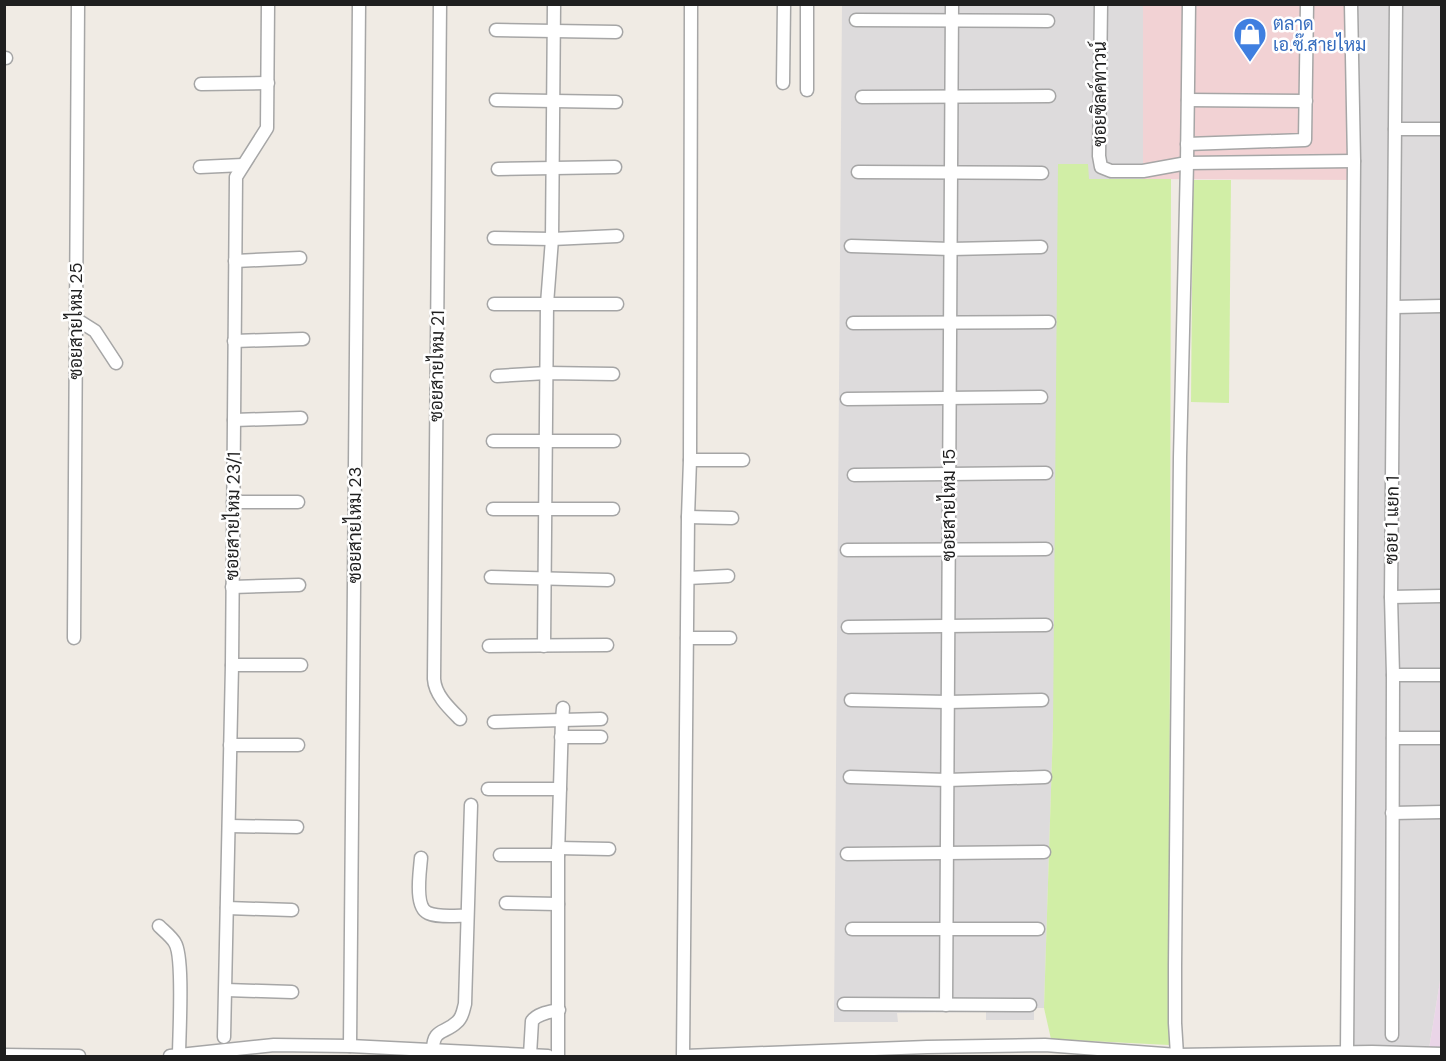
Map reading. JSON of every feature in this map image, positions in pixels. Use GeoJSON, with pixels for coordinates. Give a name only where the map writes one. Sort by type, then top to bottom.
{"type":"FeatureCollection","features":[{"type":"Feature","properties":{"kind":"street","name":"ซอยสายไหม 25"},"geometry":{"type":"LineString","coordinates":[[74,638],[78,4]]}},
{"type":"Feature","properties":{"kind":"street","name":"ซอยสายไหม 23/1"},"geometry":{"type":"LineString","coordinates":[[224,1037],[232,665],[236,177],[267,128],[268,4]]}},
{"type":"Feature","properties":{"kind":"street","name":"ซอยสายไหม 23"},"geometry":{"type":"LineString","coordinates":[[350,1046],[359,4]]}},
{"type":"Feature","properties":{"kind":"street","name":"ซอยสายไหม 21"},"geometry":{"type":"LineString","coordinates":[[440,4],[434,685],[460,719]]}},
{"type":"Feature","properties":{"kind":"street"},"geometry":{"type":"LineString","coordinates":[[544,645],[554,4]]}},
{"type":"Feature","properties":{"kind":"street"},"geometry":{"type":"LineString","coordinates":[[692,4],[684,1056],[916,1047],[1045,1045],[1177,1055],[1442,1054]]}},
{"type":"Feature","properties":{"kind":"street"},"geometry":{"type":"LineString","coordinates":[[783,83],[784,4]]}},
{"type":"Feature","properties":{"kind":"street"},"geometry":{"type":"LineString","coordinates":[[807,4],[807,90]]}},
{"type":"Feature","properties":{"kind":"street","name":"ซอยสายไหม 15"},"geometry":{"type":"LineString","coordinates":[[946,1005],[952,4]]}},
{"type":"Feature","properties":{"kind":"street","name":"ซอยซิลค์ทาวน์"},"geometry":{"type":"LineString","coordinates":[[1101,4],[1099,156],[1101,167],[1111,171],[1143,171],[1187,163]]}},
{"type":"Feature","properties":{"kind":"street"},"geometry":{"type":"LineString","coordinates":[[1177,1055],[1174,966],[1189,4]]}},
{"type":"Feature","properties":{"kind":"street"},"geometry":{"type":"LineString","coordinates":[[1187,144],[1305,140],[1307,4]]}},
{"type":"Feature","properties":{"kind":"street"},"geometry":{"type":"LineString","coordinates":[[1347,1053],[1354,161],[1351,4]]}},
{"type":"Feature","properties":{"kind":"street","name":"ซอย 1 แยก 1"},"geometry":{"type":"LineString","coordinates":[[1392,1035],[1393,675],[1391,597],[1396,4]]}},
{"type":"Feature","properties":{"kind":"street"},"geometry":{"type":"LineString","coordinates":[[856,20],[1048,21]]}},
{"type":"Feature","properties":{"kind":"street"},"geometry":{"type":"LineString","coordinates":[[496,30],[616,32]]}},
{"type":"Feature","properties":{"kind":"street"},"geometry":{"type":"LineString","coordinates":[[201,84],[268,82]]}},
{"type":"Feature","properties":{"kind":"street"},"geometry":{"type":"LineString","coordinates":[[862,97],[1049,96]]}},
{"type":"Feature","properties":{"kind":"street"},"geometry":{"type":"LineString","coordinates":[[496,100],[616,102]]}},
{"type":"Feature","properties":{"kind":"street"},"geometry":{"type":"LineString","coordinates":[[1188,100],[1306,101]]}},
{"type":"Feature","properties":{"kind":"street"},"geometry":{"type":"LineString","coordinates":[[1395,129],[1442,129]]}},
{"type":"Feature","properties":{"kind":"street"},"geometry":{"type":"LineString","coordinates":[[1187,163],[1354,161]]}},
{"type":"Feature","properties":{"kind":"street"},"geometry":{"type":"LineString","coordinates":[[200,167],[243,165]]}},
{"type":"Feature","properties":{"kind":"street"},"geometry":{"type":"LineString","coordinates":[[498,169],[615,167]]}},
{"type":"Feature","properties":{"kind":"street"},"geometry":{"type":"LineString","coordinates":[[858,172],[1042,173]]}},
{"type":"Feature","properties":{"kind":"street"},"geometry":{"type":"LineString","coordinates":[[494,238],[617,236]]}},
{"type":"Feature","properties":{"kind":"street"},"geometry":{"type":"LineString","coordinates":[[851,246],[951,249],[1041,247]]}},
{"type":"Feature","properties":{"kind":"street"},"geometry":{"type":"LineString","coordinates":[[235,261],[300,258]]}},
{"type":"Feature","properties":{"kind":"street"},"geometry":{"type":"LineString","coordinates":[[494,304],[617,304]]}},
{"type":"Feature","properties":{"kind":"street"},"geometry":{"type":"LineString","coordinates":[[1394,307],[1442,306]]}},
{"type":"Feature","properties":{"kind":"street"},"geometry":{"type":"LineString","coordinates":[[76,319],[95,331],[116,363]]}},
{"type":"Feature","properties":{"kind":"street"},"geometry":{"type":"LineString","coordinates":[[853,323],[1048,322]]}},
{"type":"Feature","properties":{"kind":"street"},"geometry":{"type":"LineString","coordinates":[[234,341],[303,339]]}},
{"type":"Feature","properties":{"kind":"street"},"geometry":{"type":"LineString","coordinates":[[497,376],[547,373],[613,374]]}},
{"type":"Feature","properties":{"kind":"street"},"geometry":{"type":"LineString","coordinates":[[847,399],[1041,397]]}},
{"type":"Feature","properties":{"kind":"street"},"geometry":{"type":"LineString","coordinates":[[234,420],[302,418]]}},
{"type":"Feature","properties":{"kind":"street"},"geometry":{"type":"LineString","coordinates":[[493,441],[614,441]]}},
{"type":"Feature","properties":{"kind":"street"},"geometry":{"type":"LineString","coordinates":[[690,460],[743,460]]}},
{"type":"Feature","properties":{"kind":"street"},"geometry":{"type":"LineString","coordinates":[[854,475],[1046,473]]}},
{"type":"Feature","properties":{"kind":"street"},"geometry":{"type":"LineString","coordinates":[[233,502],[298,502]]}},
{"type":"Feature","properties":{"kind":"street"},"geometry":{"type":"LineString","coordinates":[[493,510],[613,509]]}},
{"type":"Feature","properties":{"kind":"street"},"geometry":{"type":"LineString","coordinates":[[688,517],[732,518]]}},
{"type":"Feature","properties":{"kind":"street"},"geometry":{"type":"LineString","coordinates":[[847,550],[1046,549]]}},
{"type":"Feature","properties":{"kind":"street"},"geometry":{"type":"LineString","coordinates":[[688,578],[728,576]]}},
{"type":"Feature","properties":{"kind":"street"},"geometry":{"type":"LineString","coordinates":[[491,577],[608,580]]}},
{"type":"Feature","properties":{"kind":"street"},"geometry":{"type":"LineString","coordinates":[[232,587],[298,585]]}},
{"type":"Feature","properties":{"kind":"street"},"geometry":{"type":"LineString","coordinates":[[1391,597],[1442,596]]}},
{"type":"Feature","properties":{"kind":"street"},"geometry":{"type":"LineString","coordinates":[[848,627],[1046,625]]}},
{"type":"Feature","properties":{"kind":"street"},"geometry":{"type":"LineString","coordinates":[[687,638],[730,638]]}},
{"type":"Feature","properties":{"kind":"street"},"geometry":{"type":"LineString","coordinates":[[489,646],[607,645]]}},
{"type":"Feature","properties":{"kind":"street"},"geometry":{"type":"LineString","coordinates":[[232,665],[301,665]]}},
{"type":"Feature","properties":{"kind":"street"},"geometry":{"type":"LineString","coordinates":[[1393,675],[1442,675]]}},
{"type":"Feature","properties":{"kind":"street"},"geometry":{"type":"LineString","coordinates":[[851,700],[948,702],[1042,700]]}},
{"type":"Feature","properties":{"kind":"street"},"geometry":{"type":"LineString","coordinates":[[494,722],[562,714],[601,719]]}},
{"type":"Feature","properties":{"kind":"street"},"geometry":{"type":"LineString","coordinates":[[558,1056],[558,852],[562,714]]}},
{"type":"Feature","properties":{"kind":"street"},"geometry":{"type":"LineString","coordinates":[[561,737],[601,737]]}},
{"type":"Feature","properties":{"kind":"street"},"geometry":{"type":"LineString","coordinates":[[1393,738],[1442,738]]}},
{"type":"Feature","properties":{"kind":"street"},"geometry":{"type":"LineString","coordinates":[[230,745],[298,745]]}},
{"type":"Feature","properties":{"kind":"street"},"geometry":{"type":"LineString","coordinates":[[850,777],[947,780],[1045,777]]}},
{"type":"Feature","properties":{"kind":"street"},"geometry":{"type":"LineString","coordinates":[[488,789],[560,789]]}},
{"type":"Feature","properties":{"kind":"street"},"geometry":{"type":"LineString","coordinates":[[433,1050],[435,1037],[457,1022],[462,1016],[465,1004],[471,805]]}},
{"type":"Feature","properties":{"kind":"street"},"geometry":{"type":"LineString","coordinates":[[1392,813],[1442,812]]}},
{"type":"Feature","properties":{"kind":"street"},"geometry":{"type":"LineString","coordinates":[[229,826],[297,827]]}},
{"type":"Feature","properties":{"kind":"street"},"geometry":{"type":"LineString","coordinates":[[500,855],[609,849]]}},
{"type":"Feature","properties":{"kind":"street"},"geometry":{"type":"LineString","coordinates":[[847,854],[1044,852]]}},
{"type":"Feature","properties":{"kind":"street"},"geometry":{"type":"LineString","coordinates":[[421,858],[421,907],[425,912],[433,915],[467,916]]}},
{"type":"Feature","properties":{"kind":"street"},"geometry":{"type":"LineString","coordinates":[[506,903],[558,904]]}},
{"type":"Feature","properties":{"kind":"street"},"geometry":{"type":"LineString","coordinates":[[227,908],[292,910]]}},
{"type":"Feature","properties":{"kind":"street"},"geometry":{"type":"LineString","coordinates":[[159,926],[176,943],[178,954],[179,1056]]}},
{"type":"Feature","properties":{"kind":"street"},"geometry":{"type":"LineString","coordinates":[[852,929],[1038,929]]}},
{"type":"Feature","properties":{"kind":"street"},"geometry":{"type":"LineString","coordinates":[[226,990],[292,992]]}},
{"type":"Feature","properties":{"kind":"street"},"geometry":{"type":"LineString","coordinates":[[844,1004],[1030,1005]]}},
{"type":"Feature","properties":{"kind":"street"},"geometry":{"type":"LineString","coordinates":[[530,1055],[532,1021],[535,1017],[559,1010]]}},
{"type":"Feature","properties":{"kind":"street"},"geometry":{"type":"LineString","coordinates":[[170,1056],[274,1045],[350,1046],[548,1056]]}},
{"type":"Feature","properties":{"kind":"street"},"geometry":{"type":"LineString","coordinates":[[4,1054],[79,1056]]}},
{"type":"Feature","properties":{"kind":"shaded area"},"geometry":{"type":"Polygon","coordinates":[[[842,5],[1145,5],[1143,179],[1089,179],[1053,727],[1044,1008],[1034,1008],[1034,1020],[986,1020],[986,1012],[897,1013],[898,1022],[834,1022],[842,5]]]}},
{"type":"Feature","properties":{"kind":"shaded area","name":"ตลาด เอ.ซ๊.สายไหม"},"geometry":{"type":"Polygon","coordinates":[[[1143,5],[1358,5],[1357,180],[1143,179],[1143,5]]]}},
{"type":"Feature","properties":{"kind":"shaded area"},"geometry":{"type":"Polygon","coordinates":[[[1358,5],[1441,5],[1441,975],[1429,1049],[1351,1046],[1358,5]]]}},
{"type":"Feature","properties":{"kind":"shaded area"},"geometry":{"type":"Polygon","coordinates":[[[1441,975],[1441,1050],[1429,1049],[1441,975]]]}},
{"type":"Feature","properties":{"kind":"green space"},"geometry":{"type":"Polygon","coordinates":[[[1058,164],[1088,164],[1089,179],[1171,179],[1169,1045],[1051,1039],[1044,1008],[1053,727],[1058,164]]]}},
{"type":"Feature","properties":{"kind":"green space"},"geometry":{"type":"Polygon","coordinates":[[[1193,180],[1231,180],[1229,403],[1191,402],[1193,180]]]}},
{"type":"Feature","properties":{"kind":"place","name":"ตลาด เอ.ซ๊.สายไหม"},"geometry":{"type":"Point","coordinates":[1250,63]}}]}
